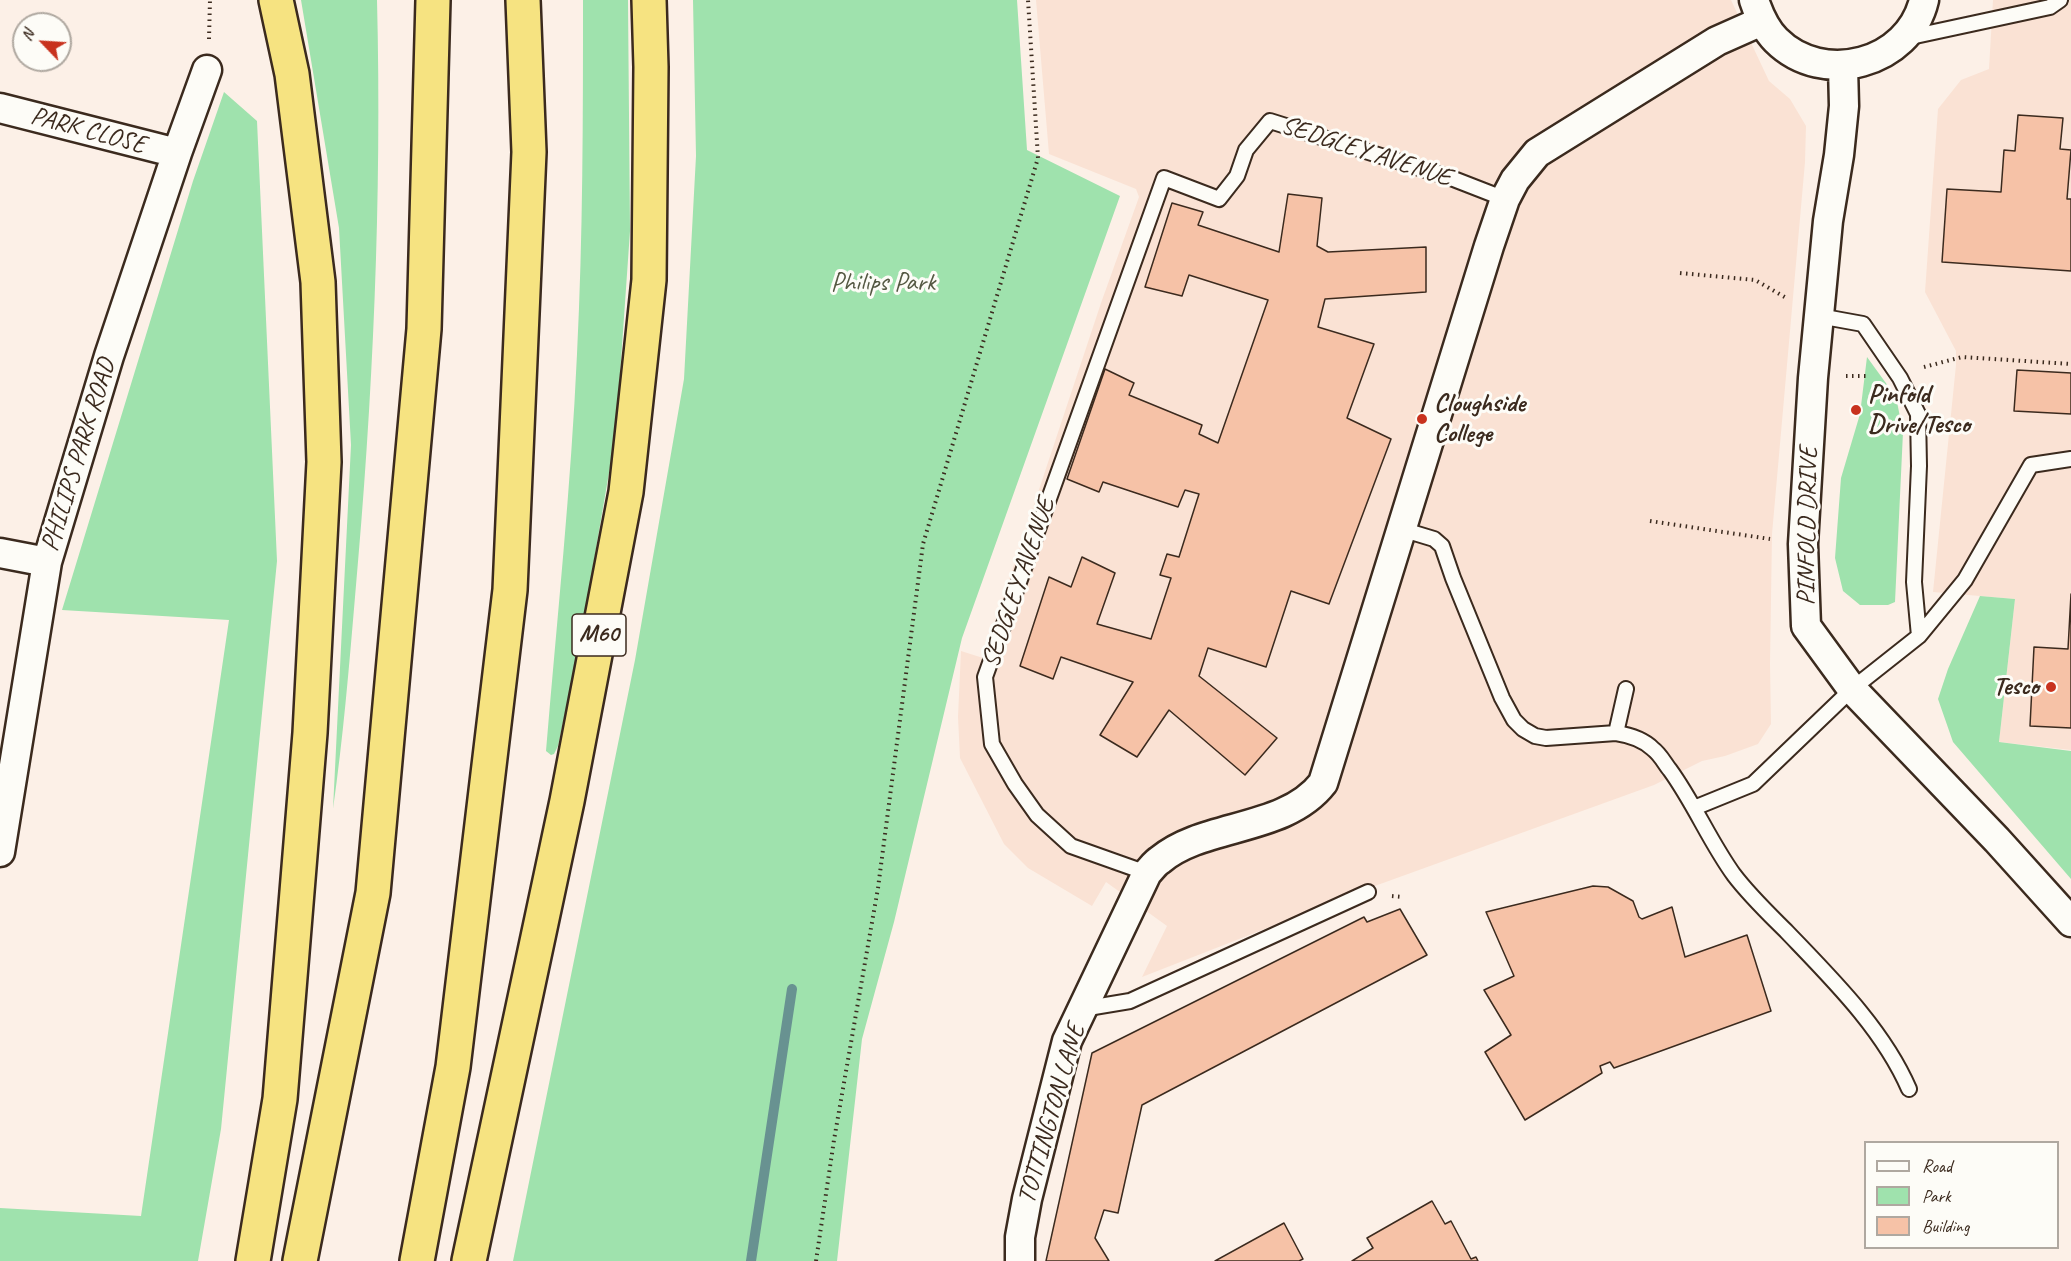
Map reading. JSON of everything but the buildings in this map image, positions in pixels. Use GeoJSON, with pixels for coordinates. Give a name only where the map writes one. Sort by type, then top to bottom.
{"type":"FeatureCollection","features":[{"type":"Feature","properties":{"kind":"highway"},"geometry":{"type":"LineString","coordinates":[[253,1261],[280,1099],[310,733],[324,462],[318,282],[292,74],[276,0]]}},
{"type":"Feature","properties":{"kind":"highway"},"geometry":{"type":"LineString","coordinates":[[300,1261],[373,893],[423,329],[433,0]]}},
{"type":"Feature","properties":{"kind":"highway"},"geometry":{"type":"LineString","coordinates":[[417,1261],[453,1068],[510,590],[529,152],[524,0]]}},
{"type":"Feature","properties":{"kind":"highway","name":"M60"},"geometry":{"type":"LineString","coordinates":[[469,1261],[567,801],[626,492],[649,280],[651,67],[649,0]]}},
{"type":"Feature","properties":{"kind":"street"},"geometry":{"type":"LineString","coordinates":[[1147,873],[1161,859],[1194,841],[1237,828],[1303,803],[1313,796],[1323,783],[1505,199],[1515,180],[1537,153],[1717,41],[1758,10],[1777,40],[1796,55],[1819,64],[1843,66],[1866,62],[1886,53],[1904,39],[1921,12],[1924,0]]}},
{"type":"Feature","properties":{"kind":"street","name":"PINFOLD DRIVE"},"geometry":{"type":"LineString","coordinates":[[1843,66],[1844,106],[1828,221],[1813,378],[1803,544],[1806,626],[1852,689],[1997,840],[2071,922]]}},
{"type":"Feature","properties":{"kind":"street","name":"PHILIPS PARK ROAD"},"geometry":{"type":"LineString","coordinates":[[0,852],[47,562],[109,356],[207,70]]}},
{"type":"Feature","properties":{"kind":"street","name":"PARK CLOSE"},"geometry":{"type":"LineString","coordinates":[[0,108],[177,153]]}},
{"type":"Feature","properties":{"kind":"street"},"geometry":{"type":"LineString","coordinates":[[0,553],[47,562]]}},
{"type":"Feature","properties":{"kind":"street","name":"TOTTINGTON LANE"},"geometry":{"type":"LineString","coordinates":[[1020,1261],[1020,1238],[1046,1119],[1067,1041],[1147,873]]}},
{"type":"Feature","properties":{"kind":"lane"},"geometry":{"type":"LineString","coordinates":[[1904,39],[2050,7],[2060,0]]}},
{"type":"Feature","properties":{"kind":"lane","name":"SEDGLEY AVENUE"},"geometry":{"type":"LineString","coordinates":[[1147,873],[1071,846],[1037,815],[1015,784],[992,744],[985,677],[1164,178],[1219,199],[1237,176],[1246,150],[1270,121],[1451,178],[1505,199]]}},
{"type":"Feature","properties":{"kind":"lane"},"geometry":{"type":"LineString","coordinates":[[1819,316],[1863,324],[1897,374],[1918,414],[1919,476],[1914,582],[1919,636]]}},
{"type":"Feature","properties":{"kind":"lane"},"geometry":{"type":"LineString","coordinates":[[1694,808],[1753,784],[1852,689],[1919,636],[1965,580],[2031,465],[2071,459]]}},
{"type":"Feature","properties":{"kind":"lane"},"geometry":{"type":"LineString","coordinates":[[1401,529],[1434,539],[1442,546],[1502,698],[1514,720],[1535,736],[1546,738],[1616,733],[1630,736],[1654,749],[1684,790],[1733,873],[1753,899],[1820,967],[1867,1021],[1898,1062],[1909,1089]]}},
{"type":"Feature","properties":{"kind":"lane"},"geometry":{"type":"LineString","coordinates":[[1616,733],[1626,689]]}},
{"type":"Feature","properties":{"kind":"lane"},"geometry":{"type":"LineString","coordinates":[[1082,1010],[1130,1001],[1368,892]]}},
{"type":"Feature","properties":{"kind":"path"},"geometry":{"type":"LineString","coordinates":[[816,1261],[834,1140],[878,888],[923,544],[1038,158],[1028,0]]}},
{"type":"Feature","properties":{"kind":"path"},"geometry":{"type":"LineString","coordinates":[[1680,273],[1755,280],[1819,316]]}},
{"type":"Feature","properties":{"kind":"path"},"geometry":{"type":"LineString","coordinates":[[1813,378],[1897,374],[1962,357],[2071,364]]}},
{"type":"Feature","properties":{"kind":"path"},"geometry":{"type":"LineString","coordinates":[[1650,521],[1803,544]]}},
{"type":"Feature","properties":{"kind":"shaded area","name":"Cloughside College"},"geometry":{"type":"Polygon","coordinates":[[[1036,0],[1731,0],[1769,81],[1790,99],[1806,126],[1805,162],[1772,534],[1771,724],[1758,744],[1725,756],[1702,761],[1654,785],[1372,887],[1142,977],[1167,926],[1106,882],[1092,906],[1028,868],[1004,844],[960,758],[958,717],[961,651],[983,658],[1101,303],[1139,197],[1136,189],[1049,154],[1036,0]]]}},
{"type":"Feature","properties":{"kind":"shaded area"},"geometry":{"type":"Polygon","coordinates":[[[1993,0],[2071,0],[2071,750],[1999,742],[2015,599],[1933,592],[1956,365],[1956,351],[1925,292],[1938,109],[1961,80],[1989,69],[1993,0]]]}},
{"type":"Feature","properties":{"kind":"green space"},"geometry":{"type":"Polygon","coordinates":[[[301,0],[377,0],[377,224],[367,448],[343,730],[333,809],[351,445],[339,228],[301,0]]]}},
{"type":"Feature","properties":{"kind":"green space"},"geometry":{"type":"Polygon","coordinates":[[[583,0],[628,0],[630,231],[616,432],[580,642],[558,746],[551,755],[546,751],[571,454],[579,310],[583,0]]]}},
{"type":"Feature","properties":{"kind":"green space","name":"Philips Park"},"geometry":{"type":"Polygon","coordinates":[[[693,0],[1017,0],[1027,150],[1120,196],[962,638],[894,922],[862,1039],[837,1261],[513,1261],[635,660],[684,379],[696,156],[693,0]]]}},
{"type":"Feature","properties":{"kind":"green space"},"geometry":{"type":"Polygon","coordinates":[[[224,92],[257,121],[277,561],[221,1129],[198,1261],[0,1261],[0,1208],[141,1216],[229,620],[62,610],[193,181],[224,92]]]}},
{"type":"Feature","properties":{"kind":"green space"},"geometry":{"type":"Polygon","coordinates":[[[1867,357],[1896,397],[1903,432],[1895,602],[1888,605],[1860,605],[1843,591],[1835,558],[1841,478],[1860,414],[1867,357]]]}},
{"type":"Feature","properties":{"kind":"green space"},"geometry":{"type":"Polygon","coordinates":[[[1980,596],[2015,599],[1999,742],[2071,751],[2071,879],[1953,742],[1938,699],[1948,669],[1980,596]]]}},
{"type":"Feature","properties":{"kind":"waterway"},"geometry":{"type":"LineString","coordinates":[[751,1261],[792,989]]}},
{"type":"Feature","properties":{"kind":"place","name":"Pinfold Drive/Tesco"},"geometry":{"type":"Point","coordinates":[1856,410]}},
{"type":"Feature","properties":{"kind":"place","name":"Cloughside College"},"geometry":{"type":"Point","coordinates":[1422,419]}},
{"type":"Feature","properties":{"kind":"place","name":"Tesco"},"geometry":{"type":"Point","coordinates":[2051,687]}}]}
